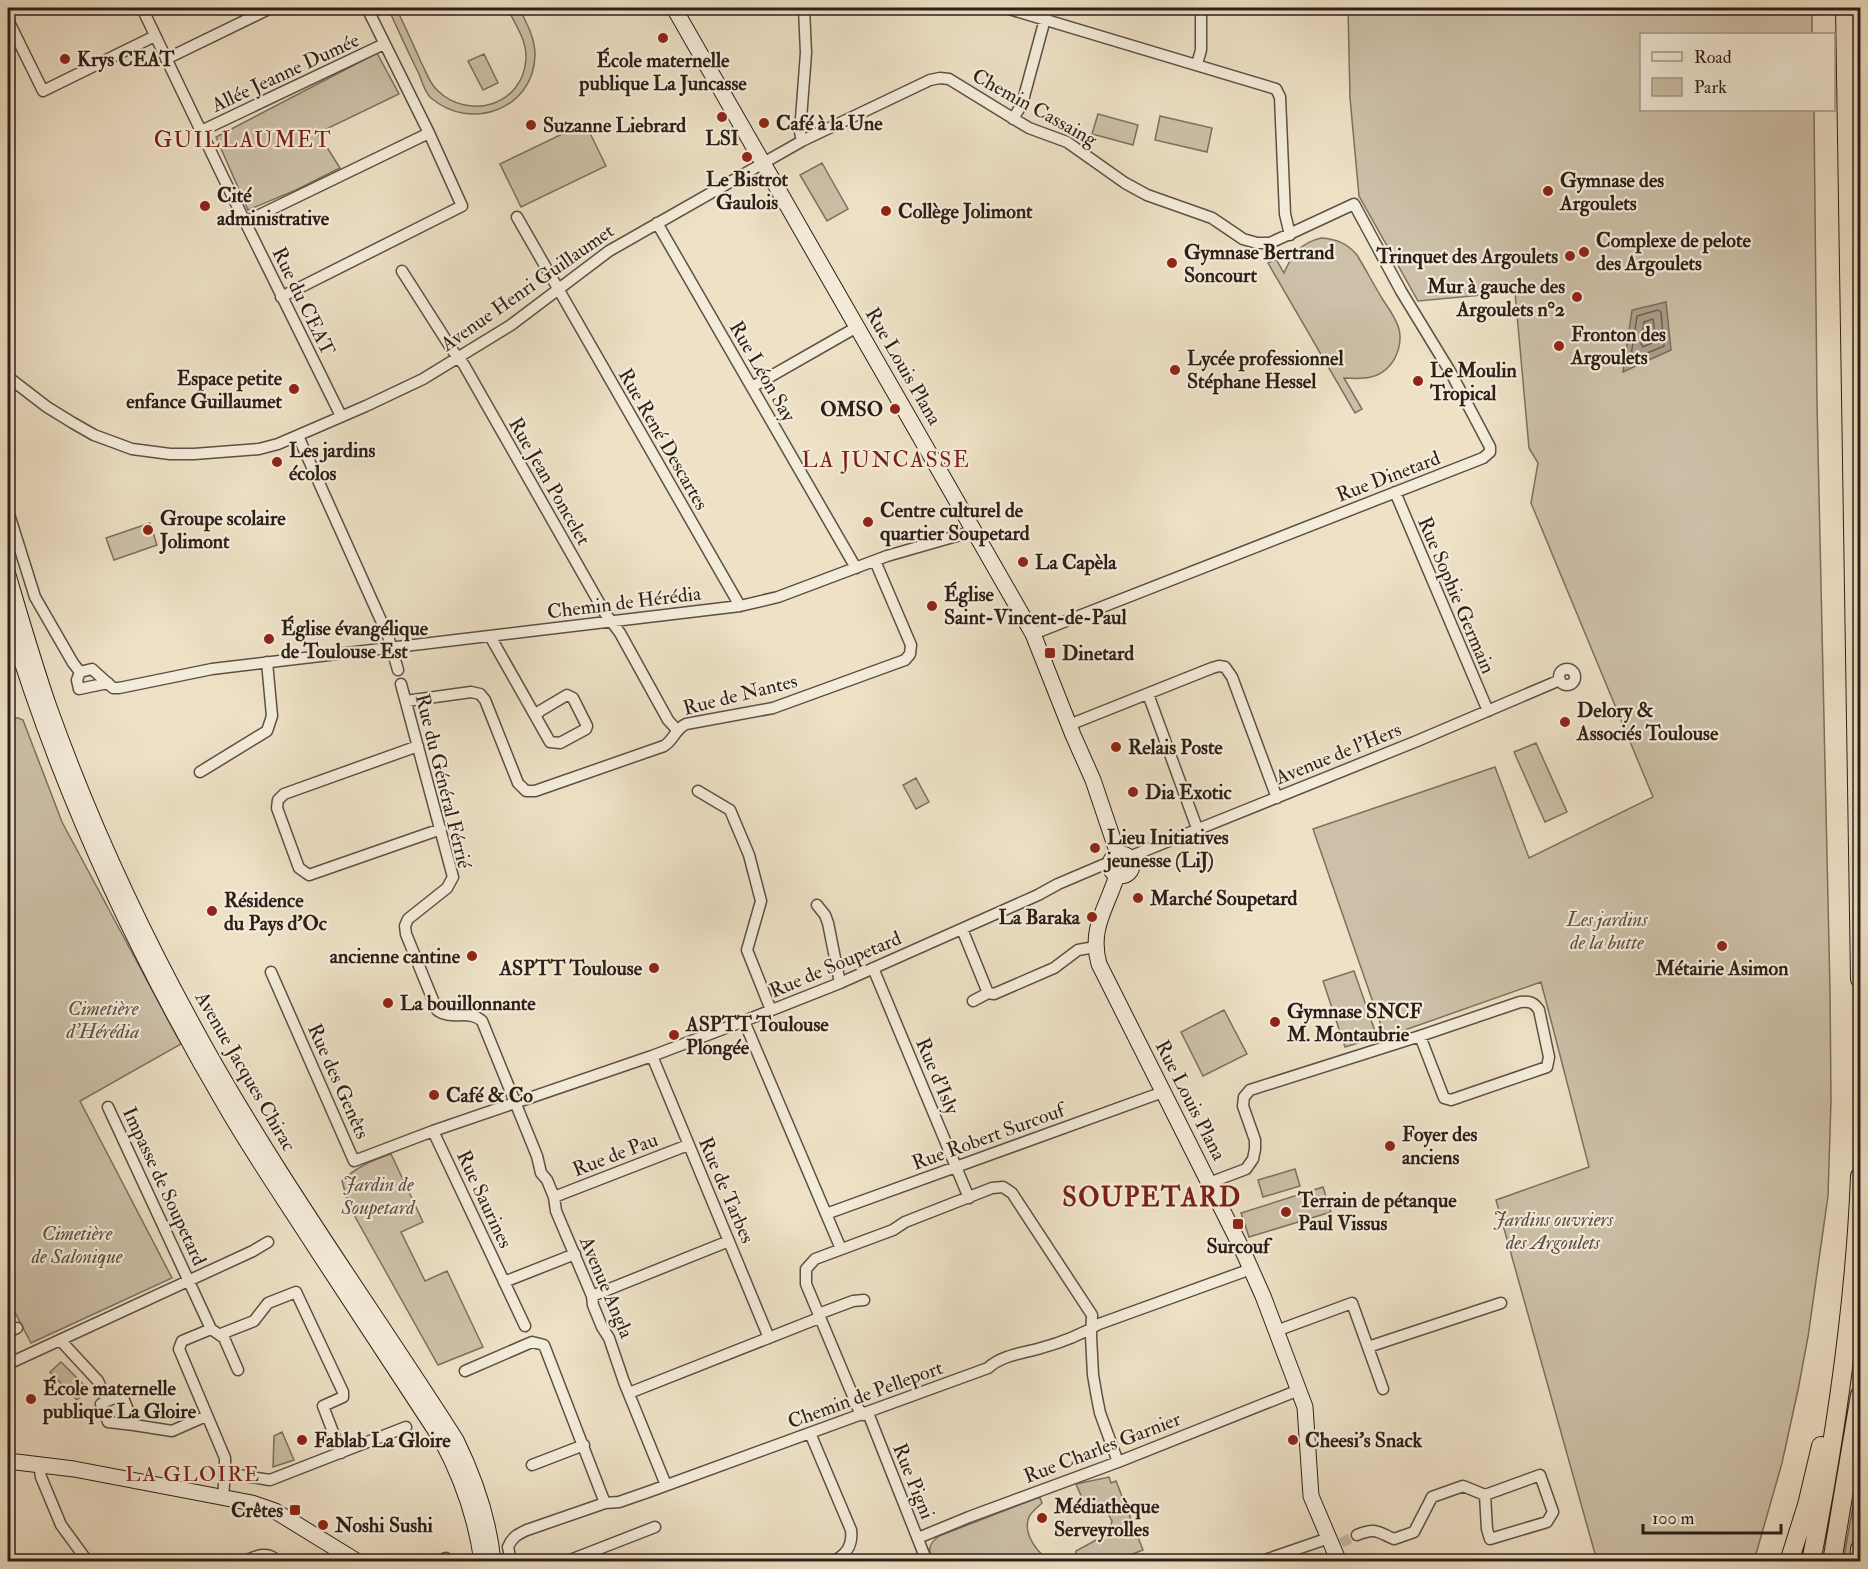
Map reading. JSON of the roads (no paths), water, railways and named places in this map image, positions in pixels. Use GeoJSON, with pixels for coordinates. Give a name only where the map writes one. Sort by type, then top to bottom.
{"type":"FeatureCollection","features":[{"type":"Feature","properties":{"kind":"highway"},"geometry":{"type":"LineString","coordinates":[[1845,8],[1860,979]]}},
{"type":"Feature","properties":{"kind":"highway"},"geometry":{"type":"LineString","coordinates":[[1811,1562],[1825,1494],[1839,1402],[1854,1283],[1860,1176]]}},
{"type":"Feature","properties":{"kind":"highway"},"geometry":{"type":"LineString","coordinates":[[1832,1562],[1860,1395]]}},
{"type":"Feature","properties":{"kind":"highway"},"geometry":{"type":"LineString","coordinates":[[1789,1562],[1807,1505],[1828,1411],[1839,1402]]}},
{"type":"Feature","properties":{"kind":"highway"},"geometry":{"type":"LineString","coordinates":[[1859,1562],[1860,1550]]}},
{"type":"Feature","properties":{"kind":"main road","name":"Rue Louis Plana"},"geometry":{"type":"LineString","coordinates":[[675,8],[1033,634],[1100,796],[1119,862]]}},
{"type":"Feature","properties":{"kind":"main road","name":"Avenue Jacques Chirac"},"geometry":{"type":"LineString","coordinates":[[8,576],[49,707],[75,776],[134,910],[193,1026],[251,1125],[456,1440],[478,1489],[493,1562]]}},
{"type":"Feature","properties":{"kind":"main road","name":"Avenue Jacques Chirac"},"geometry":{"type":"LineString","coordinates":[[8,617],[30,687],[68,789],[103,871],[144,957],[230,1114],[441,1439],[456,1467],[467,1495],[482,1562]]}},
{"type":"Feature","properties":{"kind":"main road"},"geometry":{"type":"LineString","coordinates":[[1095,947],[1098,925],[1119,862]]}},
{"type":"Feature","properties":{"kind":"main road","name":"Rue Louis Plana"},"geometry":{"type":"LineString","coordinates":[[1095,947],[1099,964],[1251,1269],[1276,1331],[1299,1390],[1306,1421],[1311,1496],[1335,1548]]}},
{"type":"Feature","properties":{"kind":"main road"},"geometry":{"type":"LineString","coordinates":[[8,1461],[74,1469],[252,1503],[275,1511],[358,1562]]}},
{"type":"Feature","properties":{"kind":"street","name":"Rue du CEAT"},"geometry":{"type":"LineString","coordinates":[[142,8],[341,416]]}},
{"type":"Feature","properties":{"kind":"street"},"geometry":{"type":"LineString","coordinates":[[166,59],[271,8]]}},
{"type":"Feature","properties":{"kind":"street"},"geometry":{"type":"LineString","coordinates":[[281,297],[462,206],[429,133],[366,8]]}},
{"type":"Feature","properties":{"kind":"street"},"geometry":{"type":"LineString","coordinates":[[802,141],[800,132],[806,53],[804,8]]}},
{"type":"Feature","properties":{"kind":"street"},"geometry":{"type":"LineString","coordinates":[[1006,8],[1046,13],[1276,89],[1280,97],[1285,214],[1290,235]]}},
{"type":"Feature","properties":{"kind":"street"},"geometry":{"type":"LineString","coordinates":[[1197,64],[1200,50],[1201,8]]}},
{"type":"Feature","properties":{"kind":"street"},"geometry":{"type":"LineString","coordinates":[[1013,119],[1022,104],[1046,13]]}},
{"type":"Feature","properties":{"kind":"street"},"geometry":{"type":"LineString","coordinates":[[8,20],[43,91],[155,36]]}},
{"type":"Feature","properties":{"kind":"street","name":"Allée Jeanne Dumée"},"geometry":{"type":"LineString","coordinates":[[201,131],[384,44]]}},
{"type":"Feature","properties":{"kind":"street","name":"Chemin Cassaing"},"geometry":{"type":"LineString","coordinates":[[763,162],[930,80],[940,78],[948,79],[1029,128],[1067,142],[1139,191],[1212,218],[1243,238],[1257,243],[1270,243],[1290,235],[1354,204]]}},
{"type":"Feature","properties":{"kind":"street"},"geometry":{"type":"LineString","coordinates":[[245,222],[429,133]]}},
{"type":"Feature","properties":{"kind":"street","name":"Avenue Henri Guillaumet"},"geometry":{"type":"LineString","coordinates":[[8,377],[47,407],[76,425],[94,435],[132,448],[170,454],[259,449],[298,436],[423,379],[511,325],[609,251],[763,162]]}},
{"type":"Feature","properties":{"kind":"street","name":"Rue Dinetard"},"geometry":{"type":"LineString","coordinates":[[1033,634],[1483,458],[1490,452],[1490,447],[1451,373],[1401,291],[1354,204]]}},
{"type":"Feature","properties":{"kind":"street","name":"Rue René Descartes"},"geometry":{"type":"LineString","coordinates":[[517,216],[740,606]]}},
{"type":"Feature","properties":{"kind":"street","name":"Rue Léon Say"},"geometry":{"type":"LineString","coordinates":[[657,222],[856,568]]}},
{"type":"Feature","properties":{"kind":"street","name":"Rue Jean Poncelet"},"geometry":{"type":"LineString","coordinates":[[402,271],[464,365],[610,621],[620,633],[668,720],[677,730]]}},
{"type":"Feature","properties":{"kind":"street"},"geometry":{"type":"LineString","coordinates":[[752,387],[857,327]]}},
{"type":"Feature","properties":{"kind":"street"},"geometry":{"type":"LineString","coordinates":[[298,436],[391,647],[398,670]]}},
{"type":"Feature","properties":{"kind":"street","name":"Rue Sophie Germain"},"geometry":{"type":"LineString","coordinates":[[1395,492],[1488,711]]}},
{"type":"Feature","properties":{"kind":"street"},"geometry":{"type":"LineString","coordinates":[[8,511],[35,597],[76,669],[80,672]]}},
{"type":"Feature","properties":{"kind":"street","name":"Chemin de Hérédia"},"geometry":{"type":"LineString","coordinates":[[108,683],[79,689],[77,680],[80,672],[92,669],[108,683],[113,688],[119,688],[187,673],[267,662],[740,606],[778,597],[875,561],[974,531]]}},
{"type":"Feature","properties":{"kind":"street","name":"Rue de Nantes"},"geometry":{"type":"LineString","coordinates":[[406,701],[471,692],[480,694],[485,700],[518,783],[523,789],[531,792],[664,746],[677,730],[686,724],[773,708],[905,660],[910,654],[911,645],[875,561]]}},
{"type":"Feature","properties":{"kind":"street"},"geometry":{"type":"LineString","coordinates":[[490,636],[548,740],[554,744],[560,743],[586,729],[587,726],[573,698],[567,695],[540,711],[536,716]]}},
{"type":"Feature","properties":{"kind":"street"},"geometry":{"type":"LineString","coordinates":[[200,771],[267,731],[272,716],[267,662]]}},
{"type":"Feature","properties":{"kind":"street"},"geometry":{"type":"LineString","coordinates":[[1070,725],[1219,666],[1225,667],[1232,677],[1277,798]]}},
{"type":"Feature","properties":{"kind":"street","name":"Avenue de l'Hers"},"geometry":{"type":"LineString","coordinates":[[1119,862],[1197,828],[1277,798],[1560,681]]}},
{"type":"Feature","properties":{"kind":"street","name":"Rue du Général Férrié"},"geometry":{"type":"LineString","coordinates":[[401,684],[453,873],[447,888],[410,917],[405,926],[406,934],[437,1010],[444,1015],[472,1016],[482,1021],[515,1104]]}},
{"type":"Feature","properties":{"kind":"street"},"geometry":{"type":"LineString","coordinates":[[1148,694],[1197,828]]}},
{"type":"Feature","properties":{"kind":"street"},"geometry":{"type":"LineString","coordinates":[[418,746],[284,794],[278,800],[277,808],[299,868],[309,875],[441,829]]}},
{"type":"Feature","properties":{"kind":"street"},"geometry":{"type":"LineString","coordinates":[[698,791],[729,810],[749,855],[761,901],[747,950],[771,1010]]}},
{"type":"Feature","properties":{"kind":"street","name":"Rue de Soupetard"},"geometry":{"type":"LineString","coordinates":[[433,1131],[652,1056],[840,984],[1058,884],[1119,862]]}},
{"type":"Feature","properties":{"kind":"street"},"geometry":{"type":"LineString","coordinates":[[817,905],[828,923],[840,984]]}},
{"type":"Feature","properties":{"kind":"street"},"geometry":{"type":"LineString","coordinates":[[962,929],[988,993]]}},
{"type":"Feature","properties":{"kind":"street"},"geometry":{"type":"LineString","coordinates":[[973,1000],[988,993],[994,994],[1054,968],[1078,950],[1095,947]]}},
{"type":"Feature","properties":{"kind":"street","name":"Rue d'Isly"},"geometry":{"type":"LineString","coordinates":[[873,969],[969,1198]]}},
{"type":"Feature","properties":{"kind":"street","name":"Rue des Genêts"},"geometry":{"type":"LineString","coordinates":[[271,972],[354,1161],[433,1131]]}},
{"type":"Feature","properties":{"kind":"street"},"geometry":{"type":"LineString","coordinates":[[1209,1183],[1246,1169],[1252,1159],[1255,1140],[1243,1106],[1244,1097],[1251,1090],[1529,1001],[1536,1004],[1539,1010],[1548,1057],[1547,1067],[1452,1100],[1444,1098],[1440,1092],[1420,1036]]}},
{"type":"Feature","properties":{"kind":"street"},"geometry":{"type":"LineString","coordinates":[[744,1021],[841,1249],[998,1187],[1008,1189],[1012,1193],[1090,1310],[1093,1318],[1093,1375],[1096,1398],[1118,1462]]}},
{"type":"Feature","properties":{"kind":"street","name":"Rue de Tarbes"},"geometry":{"type":"LineString","coordinates":[[652,1056],[769,1338]]}},
{"type":"Feature","properties":{"kind":"street","name":"Rue Robert Surcouf"},"geometry":{"type":"LineString","coordinates":[[826,1214],[1164,1092]]}},
{"type":"Feature","properties":{"kind":"street","name":"Avenue Angla"},"geometry":{"type":"LineString","coordinates":[[515,1104],[537,1156],[541,1173],[547,1180],[554,1197],[556,1211],[570,1248],[575,1254],[592,1296],[593,1305],[609,1338],[628,1392],[666,1485]]}},
{"type":"Feature","properties":{"kind":"street","name":"Impasse de Soupetard"},"geometry":{"type":"LineString","coordinates":[[108,1107],[181,1267],[190,1281]]}},
{"type":"Feature","properties":{"kind":"street","name":"Rue Saurines"},"geometry":{"type":"LineString","coordinates":[[433,1131],[525,1326]]}},
{"type":"Feature","properties":{"kind":"street","name":"Rue de Pau"},"geometry":{"type":"LineString","coordinates":[[554,1197],[688,1145]]}},
{"type":"Feature","properties":{"kind":"street"},"geometry":{"type":"LineString","coordinates":[[592,1296],[729,1241]]}},
{"type":"Feature","properties":{"kind":"street","name":"Impasse de Soupetard"},"geometry":{"type":"LineString","coordinates":[[8,1364],[190,1281],[268,1242]]}},
{"type":"Feature","properties":{"kind":"street","name":"Rue Pigni"},"geometry":{"type":"LineString","coordinates":[[841,1249],[815,1259],[806,1269],[806,1284],[858,1408],[866,1414],[927,1562]]}},
{"type":"Feature","properties":{"kind":"street"},"geometry":{"type":"LineString","coordinates":[[504,1282],[575,1254]]}},
{"type":"Feature","properties":{"kind":"street","name":"Chemin de Pelleport"},"geometry":{"type":"LineString","coordinates":[[511,1562],[507,1547],[517,1534],[605,1503],[619,1502],[866,1414],[988,1368],[999,1361],[1041,1348],[1099,1324],[1251,1269]]}},
{"type":"Feature","properties":{"kind":"street"},"geometry":{"type":"LineString","coordinates":[[190,1281],[216,1332],[224,1338],[238,1370]]}},
{"type":"Feature","properties":{"kind":"street"},"geometry":{"type":"LineString","coordinates":[[223,1497],[225,1458],[179,1349],[180,1344],[182,1341],[254,1321],[268,1303],[296,1292],[343,1397],[323,1406],[341,1453]]}},
{"type":"Feature","properties":{"kind":"street"},"geometry":{"type":"LineString","coordinates":[[628,1392],[819,1318],[821,1313],[830,1309],[853,1301],[864,1300]]}},
{"type":"Feature","properties":{"kind":"street"},"geometry":{"type":"LineString","coordinates":[[1276,1331],[1352,1303],[1383,1389]]}},
{"type":"Feature","properties":{"kind":"street"},"geometry":{"type":"LineString","coordinates":[[1368,1347],[1501,1303]]}},
{"type":"Feature","properties":{"kind":"street"},"geometry":{"type":"LineString","coordinates":[[61,1341],[98,1381],[107,1401]]}},
{"type":"Feature","properties":{"kind":"street"},"geometry":{"type":"LineString","coordinates":[[465,1371],[532,1342],[544,1345],[605,1503]]}},
{"type":"Feature","properties":{"kind":"street","name":"Rue Charles Garnier"},"geometry":{"type":"LineString","coordinates":[[918,1538],[1299,1390]]}},
{"type":"Feature","properties":{"kind":"street"},"geometry":{"type":"LineString","coordinates":[[134,1425],[122,1395],[100,1404],[108,1422],[172,1431],[206,1416]]}},
{"type":"Feature","properties":{"kind":"street"},"geometry":{"type":"LineString","coordinates":[[225,1473],[270,1480],[406,1427]]}},
{"type":"Feature","properties":{"kind":"street"},"geometry":{"type":"LineString","coordinates":[[810,1433],[851,1530],[852,1538],[849,1548],[843,1556],[832,1562]]}},
{"type":"Feature","properties":{"kind":"street"},"geometry":{"type":"LineString","coordinates":[[532,1465],[584,1445]]}},
{"type":"Feature","properties":{"kind":"street"},"geometry":{"type":"LineString","coordinates":[[39,1464],[41,1477],[61,1526],[88,1562]]}},
{"type":"Feature","properties":{"kind":"street"},"geometry":{"type":"LineString","coordinates":[[1357,1535],[1374,1530],[1394,1539],[1414,1532],[1432,1497],[1462,1486],[1485,1495],[1540,1475],[1553,1512],[1547,1522],[1490,1539],[1487,1529],[1485,1495]]}},
{"type":"Feature","properties":{"kind":"street"},"geometry":{"type":"LineString","coordinates":[[565,1562],[655,1527]]}},
{"type":"Feature","properties":{"kind":"street"},"geometry":{"type":"LineString","coordinates":[[1259,1562],[1335,1548]]}},
{"type":"Feature","properties":{"kind":"street"},"geometry":{"type":"LineString","coordinates":[[242,1562],[262,1554],[270,1555],[278,1562]]}},
{"type":"Feature","properties":{"kind":"street"},"geometry":{"type":"LineString","coordinates":[[1210,1562],[1227,1562]]}},
{"type":"Feature","properties":{"kind":"water"},"geometry":{"type":"Polygon","coordinates":[[[1666,302],[1671,350],[1623,372],[1632,310],[1666,302]]]}},
{"type":"Feature","properties":{"kind":"tunnel"},"geometry":{"type":"LineString","coordinates":[[1341,1543],[1357,1535]]}},
{"type":"Feature","properties":{"kind":"place","name":"École maternelle publique La Juncasse"},"geometry":{"type":"Point","coordinates":[663,38]}},
{"type":"Feature","properties":{"kind":"place","name":"Krys CEAT"},"geometry":{"type":"Point","coordinates":[65,59]}},
{"type":"Feature","properties":{"kind":"place","name":"LSI"},"geometry":{"type":"Point","coordinates":[722,117]}},
{"type":"Feature","properties":{"kind":"place","name":"Café à la Une"},"geometry":{"type":"Point","coordinates":[764,123]}},
{"type":"Feature","properties":{"kind":"place","name":"Suzanne Liebrard"},"geometry":{"type":"Point","coordinates":[531,125]}},
{"type":"Feature","properties":{"kind":"place","name":"Le Bistrot Gaulois"},"geometry":{"type":"Point","coordinates":[747,157]}},
{"type":"Feature","properties":{"kind":"place","name":"Gymnase des Argoulets"},"geometry":{"type":"Point","coordinates":[1548,191]}},
{"type":"Feature","properties":{"kind":"place","name":"Cité administrative"},"geometry":{"type":"Point","coordinates":[205,206]}},
{"type":"Feature","properties":{"kind":"place","name":"Collège Jolimont"},"geometry":{"type":"Point","coordinates":[886,211]}},
{"type":"Feature","properties":{"kind":"place","name":"Complexe de pelote des Argoulets"},"geometry":{"type":"Point","coordinates":[1584,252]}},
{"type":"Feature","properties":{"kind":"place","name":"Trinquet des Argoulets"},"geometry":{"type":"Point","coordinates":[1570,256]}},
{"type":"Feature","properties":{"kind":"place","name":"Gymnase Bertrand Soncourt"},"geometry":{"type":"Point","coordinates":[1172,263]}},
{"type":"Feature","properties":{"kind":"place","name":"Mur à gauche des Argoulets n°2"},"geometry":{"type":"Point","coordinates":[1577,297]}},
{"type":"Feature","properties":{"kind":"place","name":"Fronton des Argoulets"},"geometry":{"type":"Point","coordinates":[1559,346]}},
{"type":"Feature","properties":{"kind":"place","name":"Lycée professionnel Stéphane Hessel"},"geometry":{"type":"Point","coordinates":[1175,370]}},
{"type":"Feature","properties":{"kind":"place","name":"Le Moulin Tropical"},"geometry":{"type":"Point","coordinates":[1418,381]}},
{"type":"Feature","properties":{"kind":"place","name":"Espace petite enfance Guillaumet"},"geometry":{"type":"Point","coordinates":[294,389]}},
{"type":"Feature","properties":{"kind":"place","name":"OMSO"},"geometry":{"type":"Point","coordinates":[895,409]}},
{"type":"Feature","properties":{"kind":"place","name":"Les jardins écolos"},"geometry":{"type":"Point","coordinates":[277,462]}},
{"type":"Feature","properties":{"kind":"place","name":"Centre culturel de quartier Soupetard"},"geometry":{"type":"Point","coordinates":[868,522]}},
{"type":"Feature","properties":{"kind":"place","name":"Groupe scolaire Jolimont"},"geometry":{"type":"Point","coordinates":[148,530]}},
{"type":"Feature","properties":{"kind":"place","name":"La Capèla"},"geometry":{"type":"Point","coordinates":[1023,562]}},
{"type":"Feature","properties":{"kind":"place","name":"Église Saint-Vincent-de-Paul"},"geometry":{"type":"Point","coordinates":[932,606]}},
{"type":"Feature","properties":{"kind":"place","name":"Église évangélique de Toulouse Est"},"geometry":{"type":"Point","coordinates":[269,639]}},
{"type":"Feature","properties":{"kind":"place","name":"Dinetard"},"geometry":{"type":"Point","coordinates":[1050,653]}},
{"type":"Feature","properties":{"kind":"place","name":"Delory & Associés Toulouse"},"geometry":{"type":"Point","coordinates":[1565,722]}},
{"type":"Feature","properties":{"kind":"place","name":"Relais Poste"},"geometry":{"type":"Point","coordinates":[1116,747]}},
{"type":"Feature","properties":{"kind":"place","name":"Dia Exotic"},"geometry":{"type":"Point","coordinates":[1133,792]}},
{"type":"Feature","properties":{"kind":"place","name":"Lieu Initiatives jeunesse (LiJ)"},"geometry":{"type":"Point","coordinates":[1095,848]}},
{"type":"Feature","properties":{"kind":"place","name":"Marché Soupetard"},"geometry":{"type":"Point","coordinates":[1138,898]}},
{"type":"Feature","properties":{"kind":"place","name":"Résidence du Pays d'Oc"},"geometry":{"type":"Point","coordinates":[212,911]}},
{"type":"Feature","properties":{"kind":"place","name":"La Baraka"},"geometry":{"type":"Point","coordinates":[1092,917]}},
{"type":"Feature","properties":{"kind":"place","name":"Métairie Asimon"},"geometry":{"type":"Point","coordinates":[1722,946]}},
{"type":"Feature","properties":{"kind":"place","name":"ancienne cantine"},"geometry":{"type":"Point","coordinates":[472,956]}},
{"type":"Feature","properties":{"kind":"place","name":"ASPTT Toulouse"},"geometry":{"type":"Point","coordinates":[654,968]}},
{"type":"Feature","properties":{"kind":"place","name":"La bouillonnante"},"geometry":{"type":"Point","coordinates":[388,1003]}},
{"type":"Feature","properties":{"kind":"place","name":"Gymnase SNCF M. Montaubrie"},"geometry":{"type":"Point","coordinates":[1275,1022]}},
{"type":"Feature","properties":{"kind":"place","name":"ASPTT Toulouse Plongée"},"geometry":{"type":"Point","coordinates":[674,1035]}},
{"type":"Feature","properties":{"kind":"place","name":"Café & Co"},"geometry":{"type":"Point","coordinates":[434,1095]}},
{"type":"Feature","properties":{"kind":"place","name":"Foyer des anciens"},"geometry":{"type":"Point","coordinates":[1390,1146]}},
{"type":"Feature","properties":{"kind":"place","name":"Terrain de pétanque Paul Vissus"},"geometry":{"type":"Point","coordinates":[1286,1212]}},
{"type":"Feature","properties":{"kind":"place","name":"Surcouf"},"geometry":{"type":"Point","coordinates":[1238,1224]}},
{"type":"Feature","properties":{"kind":"place","name":"École maternelle publique La Gloire"},"geometry":{"type":"Point","coordinates":[31,1399]}},
{"type":"Feature","properties":{"kind":"place","name":"Fablab La Gloire"},"geometry":{"type":"Point","coordinates":[302,1440]}},
{"type":"Feature","properties":{"kind":"place","name":"Cheesi's Snack"},"geometry":{"type":"Point","coordinates":[1293,1440]}},
{"type":"Feature","properties":{"kind":"place","name":"Crêtes"},"geometry":{"type":"Point","coordinates":[295,1510]}},
{"type":"Feature","properties":{"kind":"place","name":"Médiathèque Serveyrolles"},"geometry":{"type":"Point","coordinates":[1042,1518]}},
{"type":"Feature","properties":{"kind":"place","name":"Noshi Sushi"},"geometry":{"type":"Point","coordinates":[323,1525]}},
{"type":"Feature","properties":{"kind":"district","name":"GUILLAUMET"},"geometry":{"type":"Point","coordinates":[243,139]}},
{"type":"Feature","properties":{"kind":"district","name":"LA JUNCASSE"},"geometry":{"type":"Point","coordinates":[886,459]}},
{"type":"Feature","properties":{"kind":"district","name":"SOUPETARD"},"geometry":{"type":"Point","coordinates":[1152,1197]}},
{"type":"Feature","properties":{"kind":"district","name":"LA GLOIRE"},"geometry":{"type":"Point","coordinates":[193,1474]}},
{"type":"Feature","properties":{"kind":"park label","name":"Les jardins de la butte"},"geometry":{"type":"Point","coordinates":[1607,930]}},
{"type":"Feature","properties":{"kind":"park label","name":"Cimetière d'Hérédia"},"geometry":{"type":"Point","coordinates":[103,1020]}},
{"type":"Feature","properties":{"kind":"park label","name":"Jardin de Soupetard"},"geometry":{"type":"Point","coordinates":[378,1196]}},
{"type":"Feature","properties":{"kind":"park label","name":"Jardins ouvriers des Argoulets"},"geometry":{"type":"Point","coordinates":[1553,1230]}},
{"type":"Feature","properties":{"kind":"park label","name":"Cimetière de Salonique"},"geometry":{"type":"Point","coordinates":[77,1244]}}]}
